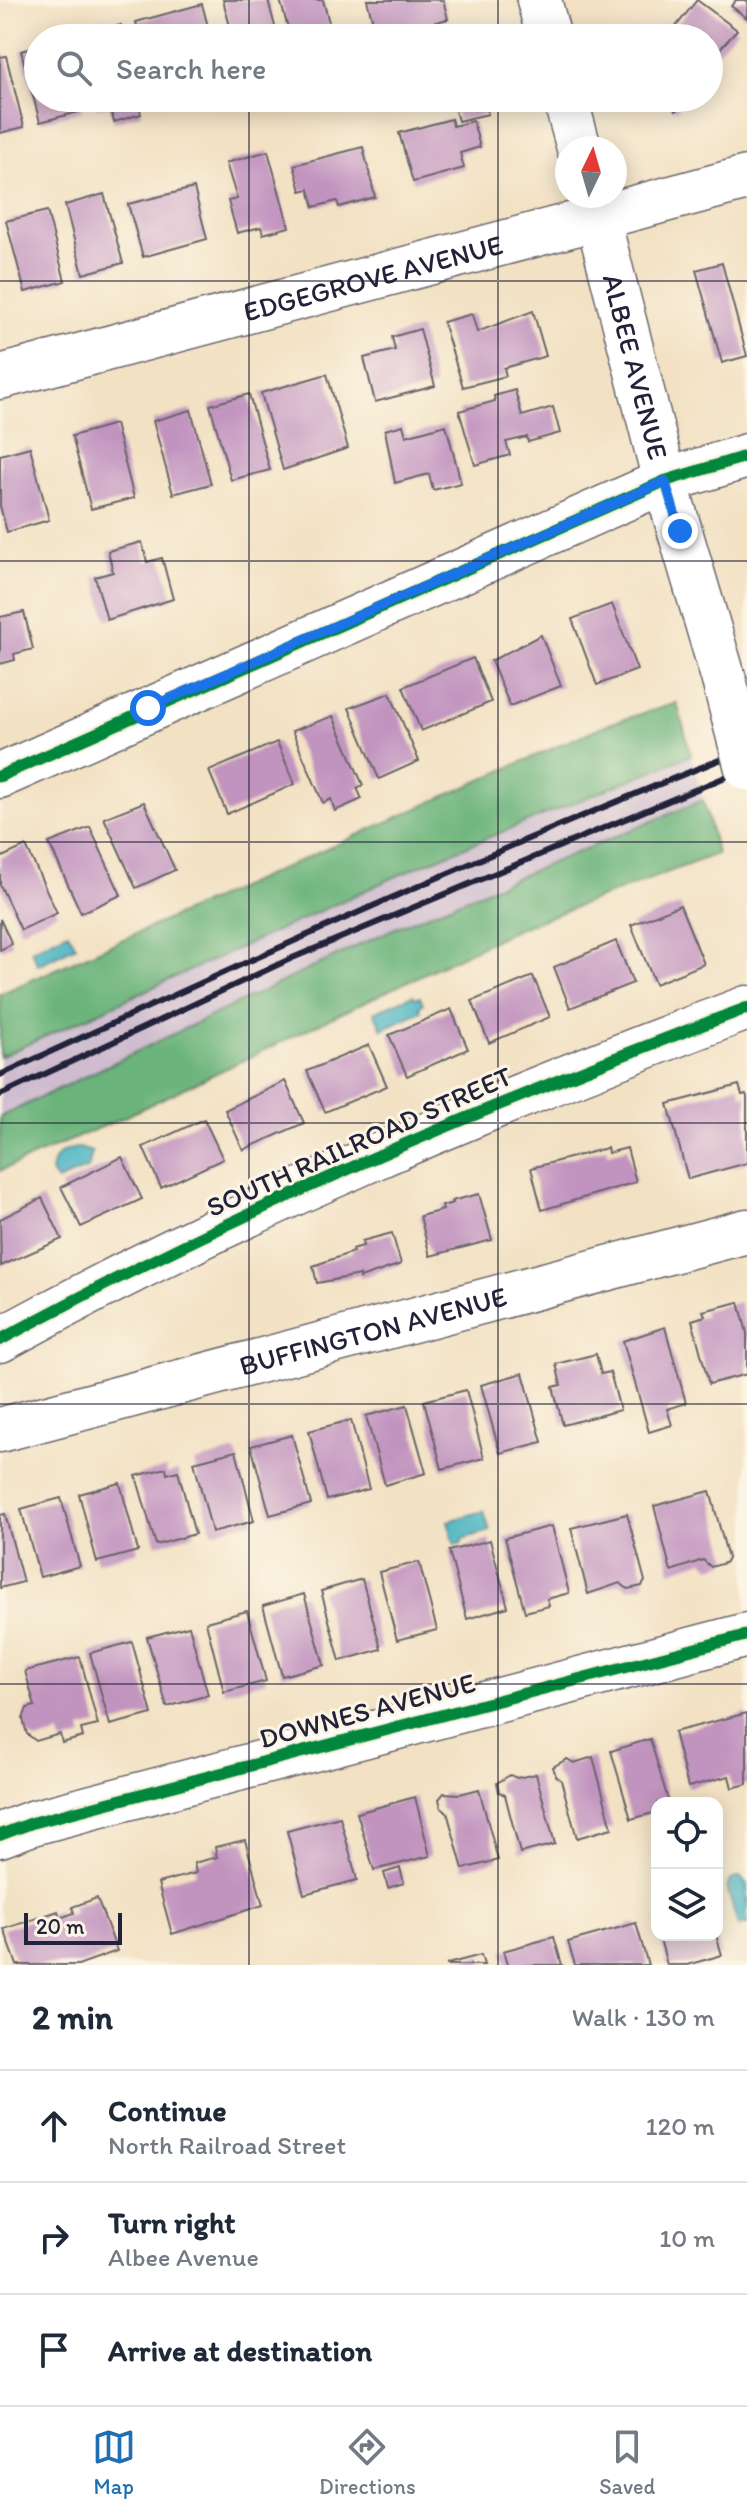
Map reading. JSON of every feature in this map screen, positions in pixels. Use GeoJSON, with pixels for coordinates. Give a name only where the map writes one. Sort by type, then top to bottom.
{"type":"FeatureCollection","features":[{"type":"Feature","properties":{"kind":"street"},"geometry":{"type":"LineString","coordinates":[[539,0],[545,24]]}},
{"type":"Feature","properties":{"kind":"street"},"geometry":{"type":"LineString","coordinates":[[569,112],[576,136]]}},
{"type":"Feature","properties":{"kind":"street","name":"EDGEGROVE AVENUE"},"geometry":{"type":"LineString","coordinates":[[627,202],[747,178]]}},
{"type":"Feature","properties":{"kind":"street","name":"EDGEGROVE AVENUE"},"geometry":{"type":"LineString","coordinates":[[0,377],[595,208]]}},
{"type":"Feature","properties":{"kind":"street","name":"ALBEE AVENUE"},"geometry":{"type":"LineString","coordinates":[[595,208],[665,481],[747,768]]}},
{"type":"Feature","properties":{"kind":"street"},"geometry":{"type":"LineString","coordinates":[[0,776],[665,481],[747,456]]}},
{"type":"Feature","properties":{"kind":"street","name":"SOUTH RAILROAD STREET"},"geometry":{"type":"LineString","coordinates":[[0,1340],[255,1210],[455,1121],[747,1008]]}},
{"type":"Feature","properties":{"kind":"street","name":"BUFFINGTON AVENUE"},"geometry":{"type":"LineString","coordinates":[[0,1430],[747,1231]]}},
{"type":"Feature","properties":{"kind":"street","name":"DOWNES AVENUE"},"geometry":{"type":"LineString","coordinates":[[0,1835],[32,1823],[747,1635]]}},
{"type":"Feature","properties":{"kind":"shaded area"},"geometry":{"type":"Polygon","coordinates":[[[691,755],[703,800],[395,928],[0,1117],[0,1057],[421,865],[691,755]]]}},
{"type":"Feature","properties":{"kind":"green space"},"geometry":{"type":"Polygon","coordinates":[[[677,703],[691,755],[421,865],[0,1057],[0,994],[605,725],[677,703]]]}},
{"type":"Feature","properties":{"kind":"green space"},"geometry":{"type":"Polygon","coordinates":[[[703,800],[717,854],[517,929],[120,1119],[0,1171],[0,1117],[395,928],[703,800]]]}},
{"type":"Feature","properties":{"kind":"water"},"geometry":{"type":"Polygon","coordinates":[[[68,932],[76,946],[38,965],[31,950],[68,932]]]}},
{"type":"Feature","properties":{"kind":"water"},"geometry":{"type":"Polygon","coordinates":[[[413,995],[420,997],[423,1004],[419,1007],[421,1011],[382,1029],[374,1012],[413,995]]]}},
{"type":"Feature","properties":{"kind":"water"},"geometry":{"type":"Polygon","coordinates":[[[79,1148],[92,1152],[88,1168],[57,1181],[51,1173],[56,1158],[63,1152],[79,1148]]]}},
{"type":"Feature","properties":{"kind":"water"},"geometry":{"type":"Polygon","coordinates":[[[484,1511],[490,1531],[462,1539],[462,1543],[455,1545],[448,1521],[484,1511]]]}},
{"type":"Feature","properties":{"kind":"water"},"geometry":{"type":"Polygon","coordinates":[[[740,1877],[747,1885],[747,1924],[738,1926],[727,1887],[730,1880],[740,1877]]]}},
{"type":"Feature","properties":{"kind":"building"},"geometry":{"type":"Polygon","coordinates":[[[223,0],[268,0],[274,24],[229,24],[223,0]]]}},
{"type":"Feature","properties":{"kind":"building"},"geometry":{"type":"Polygon","coordinates":[[[280,0],[323,0],[329,24],[287,24],[280,0]]]}},
{"type":"Feature","properties":{"kind":"building"},"geometry":{"type":"Polygon","coordinates":[[[367,0],[443,0],[448,19],[428,24],[373,24],[367,0]]]}},
{"type":"Feature","properties":{"kind":"building"},"geometry":{"type":"Polygon","coordinates":[[[697,0],[737,30],[723,46],[723,24],[678,24],[697,0]]]}},
{"type":"Feature","properties":{"kind":"building"},"geometry":{"type":"Polygon","coordinates":[[[736,0],[747,0],[747,18],[731,6],[736,0]]]}},
{"type":"Feature","properties":{"kind":"building"},"geometry":{"type":"Polygon","coordinates":[[[202,4],[207,24],[136,24],[202,4]]]}},
{"type":"Feature","properties":{"kind":"building"},"geometry":{"type":"Polygon","coordinates":[[[6,56],[24,127],[0,133],[0,57],[6,56]]]}},
{"type":"Feature","properties":{"kind":"building"},"geometry":{"type":"Polygon","coordinates":[[[37,112],[78,112],[40,122],[37,112]]]}},
{"type":"Feature","properties":{"kind":"building"},"geometry":{"type":"Polygon","coordinates":[[[111,112],[140,112],[141,114],[114,122],[111,112]]]}},
{"type":"Feature","properties":{"kind":"building"},"geometry":{"type":"Polygon","coordinates":[[[456,112],[488,112],[488,114],[458,121],[456,112]]]}},
{"type":"Feature","properties":{"kind":"building"},"geometry":{"type":"Polygon","coordinates":[[[451,119],[453,126],[473,121],[480,147],[460,153],[464,168],[413,182],[399,133],[451,119]]]}},
{"type":"Feature","properties":{"kind":"building"},"geometry":{"type":"Polygon","coordinates":[[[363,147],[375,197],[339,207],[337,201],[314,207],[309,189],[301,191],[294,165],[363,147]]]}},
{"type":"Feature","properties":{"kind":"building"},"geometry":{"type":"Polygon","coordinates":[[[268,151],[289,227],[263,234],[261,227],[237,233],[228,201],[237,199],[226,163],[268,151]]]}},
{"type":"Feature","properties":{"kind":"building"},"geometry":{"type":"Polygon","coordinates":[[[194,188],[207,239],[143,257],[128,204],[194,188]]]}},
{"type":"Feature","properties":{"kind":"building"},"geometry":{"type":"Polygon","coordinates":[[[104,194],[123,263],[83,274],[65,205],[104,194]]]}},
{"type":"Feature","properties":{"kind":"building"},"geometry":{"type":"Polygon","coordinates":[[[47,211],[65,281],[25,292],[6,221],[47,211]]]}},
{"type":"Feature","properties":{"kind":"building"},"geometry":{"type":"Polygon","coordinates":[[[722,263],[747,356],[722,363],[696,270],[722,263]]]}},
{"type":"Feature","properties":{"kind":"building"},"geometry":{"type":"Polygon","coordinates":[[[533,311],[546,356],[504,368],[506,376],[463,387],[443,322],[472,314],[477,332],[533,311]]]}},
{"type":"Feature","properties":{"kind":"building"},"geometry":{"type":"Polygon","coordinates":[[[420,329],[435,386],[375,402],[364,358],[395,350],[392,337],[420,329]]]}},
{"type":"Feature","properties":{"kind":"building"},"geometry":{"type":"Polygon","coordinates":[[[327,374],[348,448],[283,470],[261,393],[327,374]]]}},
{"type":"Feature","properties":{"kind":"building"},"geometry":{"type":"Polygon","coordinates":[[[515,390],[522,416],[553,407],[560,433],[528,442],[527,437],[506,442],[510,455],[475,465],[459,411],[495,401],[494,396],[515,390]]]}},
{"type":"Feature","properties":{"kind":"building"},"geometry":{"type":"Polygon","coordinates":[[[249,394],[270,470],[231,480],[210,405],[249,394]]]}},
{"type":"Feature","properties":{"kind":"building"},"geometry":{"type":"Polygon","coordinates":[[[191,410],[211,484],[173,494],[153,421],[191,410]]]}},
{"type":"Feature","properties":{"kind":"building"},"geometry":{"type":"Polygon","coordinates":[[[115,424],[134,498],[91,509],[72,436],[115,424]]]}},
{"type":"Feature","properties":{"kind":"building"},"geometry":{"type":"Polygon","coordinates":[[[403,425],[406,436],[446,425],[461,483],[433,490],[429,474],[395,483],[385,430],[403,425]]]}},
{"type":"Feature","properties":{"kind":"building"},"geometry":{"type":"Polygon","coordinates":[[[30,447],[49,520],[7,532],[0,506],[0,455],[30,447]]]}},
{"type":"Feature","properties":{"kind":"building"},"geometry":{"type":"Polygon","coordinates":[[[142,542],[147,562],[162,558],[173,599],[107,620],[95,577],[113,572],[108,551],[142,542]]]}},
{"type":"Feature","properties":{"kind":"building"},"geometry":{"type":"Polygon","coordinates":[[[612,604],[637,670],[597,685],[572,619],[612,604]]]}},
{"type":"Feature","properties":{"kind":"building"},"geometry":{"type":"Polygon","coordinates":[[[24,612],[33,649],[14,654],[15,660],[0,664],[0,617],[24,612]]]}},
{"type":"Feature","properties":{"kind":"building"},"geometry":{"type":"Polygon","coordinates":[[[541,635],[561,686],[510,706],[491,661],[541,635]]]}},
{"type":"Feature","properties":{"kind":"building"},"geometry":{"type":"Polygon","coordinates":[[[473,658],[491,702],[421,731],[403,687],[473,658]]]}},
{"type":"Feature","properties":{"kind":"building"},"geometry":{"type":"Polygon","coordinates":[[[390,693],[419,761],[379,779],[349,708],[390,693]]]}},
{"type":"Feature","properties":{"kind":"building"},"geometry":{"type":"Polygon","coordinates":[[[333,716],[363,785],[357,788],[362,799],[335,811],[331,799],[323,803],[292,731],[333,716]]]}},
{"type":"Feature","properties":{"kind":"building"},"geometry":{"type":"Polygon","coordinates":[[[277,742],[295,784],[227,814],[209,771],[277,742]]]}},
{"type":"Feature","properties":{"kind":"building"},"geometry":{"type":"Polygon","coordinates":[[[144,802],[175,870],[136,888],[104,818],[144,802]]]}},
{"type":"Feature","properties":{"kind":"building"},"geometry":{"type":"Polygon","coordinates":[[[90,827],[121,895],[81,913],[49,843],[90,827]]]}},
{"type":"Feature","properties":{"kind":"building"},"geometry":{"type":"Polygon","coordinates":[[[26,846],[57,913],[21,930],[0,885],[0,858],[26,846]]]}},
{"type":"Feature","properties":{"kind":"building"},"geometry":{"type":"Polygon","coordinates":[[[680,905],[704,964],[655,984],[631,925],[680,905]]]}},
{"type":"Feature","properties":{"kind":"building"},"geometry":{"type":"Polygon","coordinates":[[[0,919],[12,944],[0,950],[0,919]]]}},
{"type":"Feature","properties":{"kind":"building"},"geometry":{"type":"Polygon","coordinates":[[[616,941],[633,983],[570,1008],[554,967],[616,941]]]}},
{"type":"Feature","properties":{"kind":"building"},"geometry":{"type":"Polygon","coordinates":[[[533,976],[550,1017],[489,1043],[472,1001],[533,976]]]}},
{"type":"Feature","properties":{"kind":"building"},"geometry":{"type":"Polygon","coordinates":[[[451,1009],[468,1049],[407,1076],[389,1035],[451,1009]]]}},
{"type":"Feature","properties":{"kind":"building"},"geometry":{"type":"Polygon","coordinates":[[[369,1045],[387,1086],[325,1112],[307,1071],[369,1045]]]}},
{"type":"Feature","properties":{"kind":"building"},"geometry":{"type":"Polygon","coordinates":[[[285,1081],[304,1123],[243,1150],[225,1110],[285,1081]]]}},
{"type":"Feature","properties":{"kind":"building"},"geometry":{"type":"Polygon","coordinates":[[[739,1085],[742,1095],[746,1094],[747,1097],[747,1163],[688,1179],[668,1104],[739,1085]]]}},
{"type":"Feature","properties":{"kind":"building"},"geometry":{"type":"Polygon","coordinates":[[[204,1119],[223,1159],[161,1188],[143,1147],[204,1119]]]}},
{"type":"Feature","properties":{"kind":"building"},"geometry":{"type":"Polygon","coordinates":[[[607,1148],[608,1153],[627,1148],[636,1182],[542,1210],[531,1168],[607,1148]]]}},
{"type":"Feature","properties":{"kind":"building"},"geometry":{"type":"Polygon","coordinates":[[[122,1157],[142,1199],[81,1227],[61,1187],[122,1157]]]}},
{"type":"Feature","properties":{"kind":"building"},"geometry":{"type":"Polygon","coordinates":[[[479,1194],[492,1240],[430,1256],[420,1216],[443,1210],[442,1206],[452,1201],[479,1194]]]}},
{"type":"Feature","properties":{"kind":"building"},"geometry":{"type":"Polygon","coordinates":[[[42,1198],[62,1239],[1,1266],[0,1219],[42,1198]]]}},
{"type":"Feature","properties":{"kind":"building"},"geometry":{"type":"Polygon","coordinates":[[[392,1233],[401,1264],[360,1278],[360,1275],[317,1283],[313,1266],[353,1252],[352,1249],[363,1246],[362,1241],[392,1233]]]}},
{"type":"Feature","properties":{"kind":"building"},"geometry":{"type":"Polygon","coordinates":[[[739,1302],[747,1333],[747,1374],[709,1384],[692,1320],[705,1316],[703,1311],[739,1302]]]}},
{"type":"Feature","properties":{"kind":"building"},"geometry":{"type":"Polygon","coordinates":[[[665,1327],[686,1403],[667,1409],[672,1425],[649,1432],[623,1341],[665,1327]]]}},
{"type":"Feature","properties":{"kind":"building"},"geometry":{"type":"Polygon","coordinates":[[[596,1354],[601,1374],[610,1372],[620,1410],[563,1425],[553,1387],[561,1385],[556,1364],[596,1354]]]}},
{"type":"Feature","properties":{"kind":"building"},"geometry":{"type":"Polygon","coordinates":[[[523,1373],[542,1442],[500,1453],[481,1385],[523,1373]]]}},
{"type":"Feature","properties":{"kind":"building"},"geometry":{"type":"Polygon","coordinates":[[[466,1390],[484,1458],[442,1469],[424,1401],[466,1390]]]}},
{"type":"Feature","properties":{"kind":"building"},"geometry":{"type":"Polygon","coordinates":[[[407,1405],[426,1473],[385,1485],[366,1416],[407,1405]]]}},
{"type":"Feature","properties":{"kind":"building"},"geometry":{"type":"Polygon","coordinates":[[[351,1420],[369,1489],[327,1500],[309,1431],[351,1420]]]}},
{"type":"Feature","properties":{"kind":"building"},"geometry":{"type":"Polygon","coordinates":[[[292,1435],[311,1504],[270,1515],[251,1446],[292,1435]]]}},
{"type":"Feature","properties":{"kind":"building"},"geometry":{"type":"Polygon","coordinates":[[[236,1451],[254,1521],[212,1532],[194,1462],[236,1451]]]}},
{"type":"Feature","properties":{"kind":"building"},"geometry":{"type":"Polygon","coordinates":[[[166,1468],[167,1474],[178,1471],[195,1534],[156,1545],[136,1476],[166,1468]]]}},
{"type":"Feature","properties":{"kind":"building"},"geometry":{"type":"Polygon","coordinates":[[[120,1483],[138,1551],[97,1562],[79,1494],[120,1483]]]}},
{"type":"Feature","properties":{"kind":"building"},"geometry":{"type":"Polygon","coordinates":[[[710,1491],[728,1558],[725,1563],[711,1567],[703,1560],[671,1571],[654,1506],[710,1491]]]}},
{"type":"Feature","properties":{"kind":"building"},"geometry":{"type":"Polygon","coordinates":[[[61,1498],[80,1566],[40,1577],[21,1509],[61,1498]]]}},
{"type":"Feature","properties":{"kind":"building"},"geometry":{"type":"Polygon","coordinates":[[[5,1514],[23,1582],[0,1588],[0,1515],[5,1514]]]}},
{"type":"Feature","properties":{"kind":"building"},"geometry":{"type":"Polygon","coordinates":[[[627,1514],[645,1581],[642,1586],[628,1589],[620,1583],[588,1594],[571,1528],[627,1514]]]}},
{"type":"Feature","properties":{"kind":"building"},"geometry":{"type":"Polygon","coordinates":[[[552,1526],[569,1593],[547,1599],[549,1606],[525,1612],[505,1538],[552,1526]]]}},
{"type":"Feature","properties":{"kind":"building"},"geometry":{"type":"Polygon","coordinates":[[[490,1540],[508,1607],[467,1619],[449,1551],[490,1540]]]}},
{"type":"Feature","properties":{"kind":"building"},"geometry":{"type":"Polygon","coordinates":[[[419,1562],[437,1630],[397,1640],[379,1572],[419,1562]]]}},
{"type":"Feature","properties":{"kind":"building"},"geometry":{"type":"Polygon","coordinates":[[[362,1579],[381,1649],[340,1661],[321,1591],[362,1579]]]}},
{"type":"Feature","properties":{"kind":"building"},"geometry":{"type":"Polygon","coordinates":[[[304,1594],[324,1665],[282,1676],[263,1606],[304,1594]]]}},
{"type":"Feature","properties":{"kind":"building"},"geometry":{"type":"Polygon","coordinates":[[[247,1611],[266,1681],[224,1692],[206,1622],[247,1611]]]}},
{"type":"Feature","properties":{"kind":"building"},"geometry":{"type":"Polygon","coordinates":[[[189,1626],[208,1695],[167,1707],[147,1637],[189,1626]]]}},
{"type":"Feature","properties":{"kind":"building"},"geometry":{"type":"Polygon","coordinates":[[[132,1642],[152,1714],[110,1725],[90,1653],[132,1642]]]}},
{"type":"Feature","properties":{"kind":"building"},"geometry":{"type":"Polygon","coordinates":[[[80,1657],[98,1725],[81,1729],[83,1737],[62,1743],[60,1734],[36,1741],[27,1734],[23,1719],[27,1708],[35,1706],[25,1671],[80,1657]]]}},
{"type":"Feature","properties":{"kind":"building"},"geometry":{"type":"Polygon","coordinates":[[[747,1713],[747,1784],[732,1788],[729,1776],[688,1787],[674,1732],[747,1713]]]}},
{"type":"Feature","properties":{"kind":"building"},"geometry":{"type":"Polygon","coordinates":[[[650,1739],[667,1797],[651,1797],[651,1814],[631,1819],[611,1751],[650,1739]]]}},
{"type":"Feature","properties":{"kind":"building"},"geometry":{"type":"Polygon","coordinates":[[[593,1757],[612,1828],[577,1838],[561,1780],[553,1767],[567,1759],[574,1763],[593,1757]]]}},
{"type":"Feature","properties":{"kind":"building"},"geometry":{"type":"Polygon","coordinates":[[[536,1774],[555,1844],[520,1853],[505,1795],[499,1792],[497,1783],[510,1775],[517,1778],[536,1774]]]}},
{"type":"Feature","properties":{"kind":"building"},"geometry":{"type":"Polygon","coordinates":[[[479,1789],[498,1860],[463,1869],[447,1812],[441,1808],[439,1799],[444,1793],[460,1794],[479,1789]]]}},
{"type":"Feature","properties":{"kind":"building"},"geometry":{"type":"Polygon","coordinates":[[[415,1797],[430,1856],[374,1870],[357,1813],[415,1797]]]}},
{"type":"Feature","properties":{"kind":"building"},"geometry":{"type":"Polygon","coordinates":[[[340,1817],[357,1880],[304,1894],[287,1831],[340,1817]]]}},
{"type":"Feature","properties":{"kind":"building"},"geometry":{"type":"Polygon","coordinates":[[[245,1840],[263,1905],[172,1934],[158,1883],[196,1873],[194,1863],[217,1857],[215,1847],[245,1840]]]}},
{"type":"Feature","properties":{"kind":"building"},"geometry":{"type":"Polygon","coordinates":[[[400,1868],[404,1883],[388,1888],[384,1873],[400,1868]]]}},
{"type":"Feature","properties":{"kind":"building"},"geometry":{"type":"Polygon","coordinates":[[[97,1898],[117,1951],[78,1965],[17,1965],[4,1929],[58,1911],[60,1918],[74,1913],[72,1907],[97,1898]]]}},
{"type":"Feature","properties":{"kind":"building"},"geometry":{"type":"Polygon","coordinates":[[[636,1923],[648,1965],[575,1965],[568,1942],[636,1923]]]}},
{"type":"Feature","properties":{"kind":"building"},"geometry":{"type":"Polygon","coordinates":[[[554,1937],[562,1965],[507,1965],[503,1951],[554,1937]]]}},
{"type":"Feature","properties":{"kind":"building"},"geometry":{"type":"Polygon","coordinates":[[[661,1941],[718,1941],[722,1955],[687,1965],[667,1965],[661,1941]]]}},
{"type":"Feature","properties":{"kind":"building"},"geometry":{"type":"Polygon","coordinates":[[[481,1955],[484,1965],[447,1965],[447,1964],[481,1955]]]}},
{"type":"Feature","properties":{"kind":"railway"},"geometry":{"type":"LineString","coordinates":[[0,1075],[371,907],[747,749]]}},
{"type":"Feature","properties":{"kind":"railway"},"geometry":{"type":"LineString","coordinates":[[0,1095],[290,959],[747,768]]}},
{"type":"Feature","properties":{"kind":"cycle path"},"geometry":{"type":"LineString","coordinates":[[0,776],[665,481],[747,456]]}},
{"type":"Feature","properties":{"kind":"cycle path"},"geometry":{"type":"LineString","coordinates":[[0,1340],[182,1246],[368,1160],[461,1120],[747,1008]]}},
{"type":"Feature","properties":{"kind":"cycle path"},"geometry":{"type":"LineString","coordinates":[[0,1835],[32,1823],[747,1635]]}},
{"type":"Feature","properties":{"kind":"route"},"geometry":{"type":"LineString","coordinates":[[148,708],[665,481],[680,531]]}}]}
